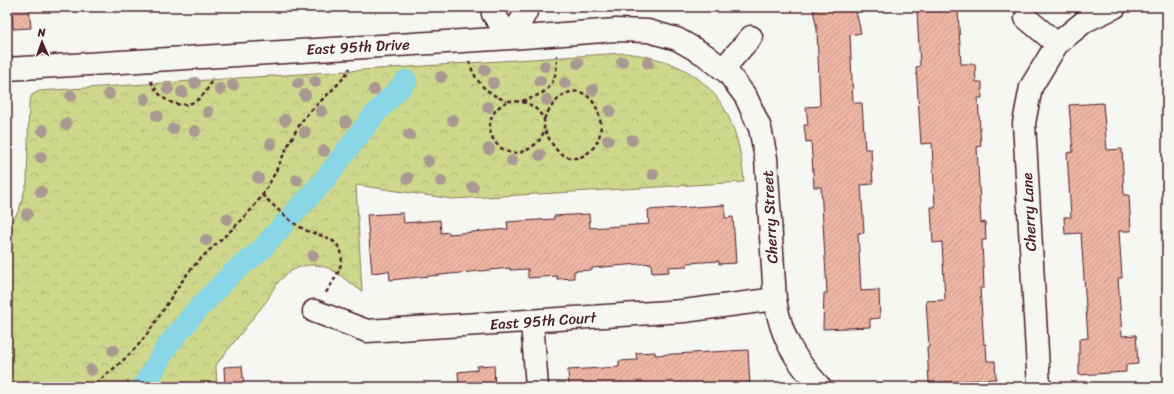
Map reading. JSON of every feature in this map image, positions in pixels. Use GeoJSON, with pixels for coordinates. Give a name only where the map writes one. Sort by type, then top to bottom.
{"type":"FeatureCollection","features":[{"type":"Feature","properties":{"kind":"street"},"geometry":{"type":"LineString","coordinates":[[492,7],[493,14],[511,38],[526,12],[525,7]]}},
{"type":"Feature","properties":{"kind":"street"},"geometry":{"type":"LineString","coordinates":[[1026,18],[1058,44],[1085,21],[1115,7]]}},
{"type":"Feature","properties":{"kind":"street","name":"East 95th Drive"},"geometry":{"type":"LineString","coordinates":[[7,68],[511,38],[616,30],[648,31],[677,39],[705,54]]}},
{"type":"Feature","properties":{"kind":"street"},"geometry":{"type":"LineString","coordinates":[[723,69],[751,38]]}},
{"type":"Feature","properties":{"kind":"street","name":"Cherry Lane"},"geometry":{"type":"LineString","coordinates":[[1039,387],[1024,123],[1032,87],[1058,44]]}},
{"type":"Feature","properties":{"kind":"street","name":"Cherry Street"},"geometry":{"type":"LineString","coordinates":[[705,54],[723,69],[746,97],[760,128],[766,158],[775,299],[778,321],[789,349],[805,371],[820,387]]}},
{"type":"Feature","properties":{"kind":"street","name":"East 95th Court"},"geometry":{"type":"LineString","coordinates":[[314,311],[367,331],[532,322],[684,311],[775,299]]}},
{"type":"Feature","properties":{"kind":"street"},"geometry":{"type":"LineString","coordinates":[[532,322],[537,387]]}},
{"type":"Feature","properties":{"kind":"path"},"geometry":{"type":"LineString","coordinates":[[90,387],[118,365],[140,343],[194,266],[240,223],[262,195],[305,118],[318,102],[344,78],[349,70],[348,48]]}},
{"type":"Feature","properties":{"kind":"path"},"geometry":{"type":"LineString","coordinates":[[468,59],[472,73],[479,83],[496,97],[508,101],[522,101],[545,92],[553,84],[557,69],[557,53]]}},
{"type":"Feature","properties":{"kind":"path"},"geometry":{"type":"LineString","coordinates":[[150,79],[163,99],[172,103],[183,104],[194,103],[202,98],[207,90],[212,75]]}},
{"type":"Feature","properties":{"kind":"path"},"geometry":{"type":"LineString","coordinates":[[575,91],[584,93],[591,98],[600,115],[597,143],[586,155],[578,158],[563,156],[557,151],[545,131],[544,119],[550,108],[559,98],[568,92],[575,91]]}},
{"type":"Feature","properties":{"kind":"path"},"geometry":{"type":"LineString","coordinates":[[508,101],[494,112],[490,120],[491,136],[502,149],[511,153],[520,153],[528,150],[535,145],[545,131]]}},
{"type":"Feature","properties":{"kind":"path"},"geometry":{"type":"LineString","coordinates":[[522,101],[532,106],[544,119]]}},
{"type":"Feature","properties":{"kind":"path"},"geometry":{"type":"LineString","coordinates":[[262,195],[296,225],[306,231],[329,238],[337,245],[341,254],[342,265],[339,274],[314,311]]}},
{"type":"Feature","properties":{"kind":"green space"},"geometry":{"type":"Polygon","coordinates":[[[624,53],[652,58],[676,66],[696,77],[712,91],[724,109],[734,130],[740,154],[744,182],[452,199],[356,185],[362,291],[334,271],[324,267],[313,265],[304,266],[286,274],[279,281],[268,299],[216,365],[217,387],[7,387],[7,229],[19,210],[27,182],[29,103],[32,95],[39,91],[624,53]]]}},
{"type":"Feature","properties":{"kind":"building"},"geometry":{"type":"Polygon","coordinates":[[[12,7],[29,7],[31,28],[13,29],[12,7]]]}},
{"type":"Feature","properties":{"kind":"building"},"geometry":{"type":"Polygon","coordinates":[[[825,7],[855,7],[861,33],[850,35],[853,103],[862,103],[865,149],[871,149],[873,184],[861,185],[864,233],[858,233],[861,291],[879,290],[880,318],[870,319],[870,327],[823,329],[824,293],[827,293],[821,187],[814,187],[811,141],[806,142],[804,125],[808,125],[806,107],[820,106],[817,29],[813,10],[825,7]]]}},
{"type":"Feature","properties":{"kind":"building"},"geometry":{"type":"Polygon","coordinates":[[[958,10],[961,64],[975,64],[976,82],[982,82],[982,98],[978,98],[981,146],[977,147],[981,223],[985,222],[986,240],[982,240],[984,288],[980,288],[984,345],[986,344],[987,361],[995,361],[996,379],[929,383],[927,347],[929,347],[926,301],[945,300],[942,242],[933,243],[931,207],[935,207],[932,143],[921,144],[916,67],[920,66],[917,12],[958,10]]]}},
{"type":"Feature","properties":{"kind":"building"},"geometry":{"type":"Polygon","coordinates":[[[1103,103],[1107,150],[1122,149],[1124,195],[1129,195],[1131,231],[1119,231],[1122,278],[1118,278],[1122,336],[1136,335],[1138,364],[1126,365],[1126,372],[1079,375],[1079,339],[1088,338],[1081,233],[1065,234],[1064,217],[1071,217],[1067,153],[1073,152],[1069,105],[1103,103]]]}},
{"type":"Feature","properties":{"kind":"building"},"geometry":{"type":"Polygon","coordinates":[[[725,205],[725,218],[733,217],[736,263],[719,264],[719,261],[687,263],[687,266],[668,267],[669,272],[652,273],[651,263],[592,268],[592,270],[574,271],[574,278],[557,279],[557,276],[528,278],[528,269],[510,270],[510,268],[390,280],[389,271],[372,273],[367,215],[403,213],[404,223],[440,220],[441,233],[449,232],[449,234],[508,229],[507,222],[554,219],[554,216],[589,214],[590,228],[649,224],[648,210],[725,205]]]}},
{"type":"Feature","properties":{"kind":"building"},"geometry":{"type":"Polygon","coordinates":[[[748,350],[750,387],[569,387],[568,370],[619,367],[619,361],[637,360],[636,353],[655,352],[655,355],[748,350]]]}},
{"type":"Feature","properties":{"kind":"building"},"geometry":{"type":"Polygon","coordinates":[[[494,365],[495,387],[459,387],[458,372],[477,370],[477,366],[494,365]]]}},
{"type":"Feature","properties":{"kind":"building"},"geometry":{"type":"Polygon","coordinates":[[[242,366],[244,387],[225,387],[224,367],[242,366]]]}},
{"type":"Feature","properties":{"kind":"waterway"},"geometry":{"type":"LineString","coordinates":[[294,213],[322,183],[374,115],[406,81]]}},
{"type":"Feature","properties":{"kind":"waterway"},"geometry":{"type":"LineString","coordinates":[[143,387],[168,345],[196,311],[231,274],[260,251],[284,224]]}}]}
